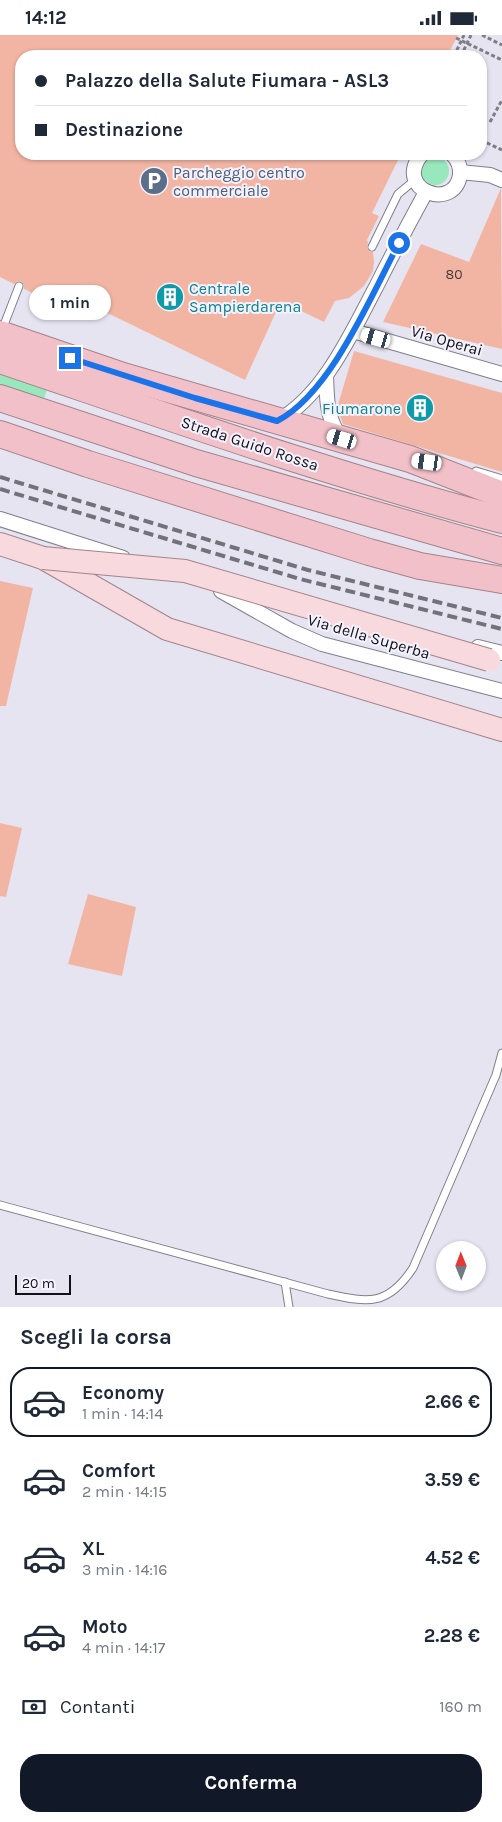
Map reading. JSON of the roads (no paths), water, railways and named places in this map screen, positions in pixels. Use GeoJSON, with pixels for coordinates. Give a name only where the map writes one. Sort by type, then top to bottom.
{"type":"FeatureCollection","features":[{"type":"Feature","properties":{"kind":"highway"},"geometry":{"type":"LineString","coordinates":[[0,334],[123,376],[410,459],[502,495]]}},
{"type":"Feature","properties":{"kind":"highway","name":"Strada Guido Rossa"},"geometry":{"type":"LineString","coordinates":[[0,360],[208,431],[452,507],[502,520]]}},
{"type":"Feature","properties":{"kind":"highway","name":"Strada Guido Rossa"},"geometry":{"type":"LineString","coordinates":[[0,397],[196,463],[502,551]]}},
{"type":"Feature","properties":{"kind":"highway"},"geometry":{"type":"LineString","coordinates":[[0,434],[88,464],[369,552],[420,566],[502,580]]}},
{"type":"Feature","properties":{"kind":"main road"},"geometry":{"type":"LineString","coordinates":[[0,544],[43,558],[167,629],[502,730]]}},
{"type":"Feature","properties":{"kind":"main road"},"geometry":{"type":"LineString","coordinates":[[43,558],[185,571],[498,659]]}},
{"type":"Feature","properties":{"kind":"street"},"geometry":{"type":"LineString","coordinates":[[418,160],[414,166],[415,181],[426,192],[433,194],[448,192],[458,180],[460,172],[456,160]]}},
{"type":"Feature","properties":{"kind":"street"},"geometry":{"type":"LineString","coordinates":[[460,172],[490,175],[502,180]]}},
{"type":"Feature","properties":{"kind":"street"},"geometry":{"type":"LineString","coordinates":[[277,421],[288,415],[306,400],[326,375],[353,331],[426,192]]}},
{"type":"Feature","properties":{"kind":"street","name":"Via Operai"},"geometry":{"type":"LineString","coordinates":[[353,331],[502,374]]}},
{"type":"Feature","properties":{"kind":"street"},"geometry":{"type":"LineString","coordinates":[[326,375],[328,416],[342,439]]}},
{"type":"Feature","properties":{"kind":"street","name":"Via della Superba"},"geometry":{"type":"LineString","coordinates":[[0,519],[207,584],[498,659]]}},
{"type":"Feature","properties":{"kind":"street","name":"Via della Superba"},"geometry":{"type":"LineString","coordinates":[[207,584],[233,595],[292,631],[322,644],[502,691]]}},
{"type":"Feature","properties":{"kind":"lane"},"geometry":{"type":"LineString","coordinates":[[372,247],[398,194],[415,181]]}},
{"type":"Feature","properties":{"kind":"lane"},"geometry":{"type":"LineString","coordinates":[[0,334],[19,286]]}},
{"type":"Feature","properties":{"kind":"lane"},"geometry":{"type":"LineString","coordinates":[[410,459],[444,464]]}},
{"type":"Feature","properties":{"kind":"lane"},"geometry":{"type":"LineString","coordinates":[[469,469],[502,479]]}},
{"type":"Feature","properties":{"kind":"lane"},"geometry":{"type":"LineString","coordinates":[[0,1205],[285,1282],[359,1304],[377,1299],[393,1291],[405,1281],[413,1268],[496,1075],[502,1053]]}},
{"type":"Feature","properties":{"kind":"lane"},"geometry":{"type":"LineString","coordinates":[[285,1282],[288,1307]]}},
{"type":"Feature","properties":{"kind":"railway"},"geometry":{"type":"LineString","coordinates":[[0,477],[308,570],[502,618]]}},
{"type":"Feature","properties":{"kind":"railway"},"geometry":{"type":"LineString","coordinates":[[0,489],[300,579],[502,629]]}},
{"type":"Feature","properties":{"kind":"place","name":"Parcheggio centro commerciale"},"geometry":{"type":"Point","coordinates":[154,181]}},
{"type":"Feature","properties":{"kind":"place","name":"Centrale Sampierdarena"},"geometry":{"type":"Point","coordinates":[170,297]}},
{"type":"Feature","properties":{"kind":"place","name":"Fiumarone"},"geometry":{"type":"Point","coordinates":[420,408]}}]}
